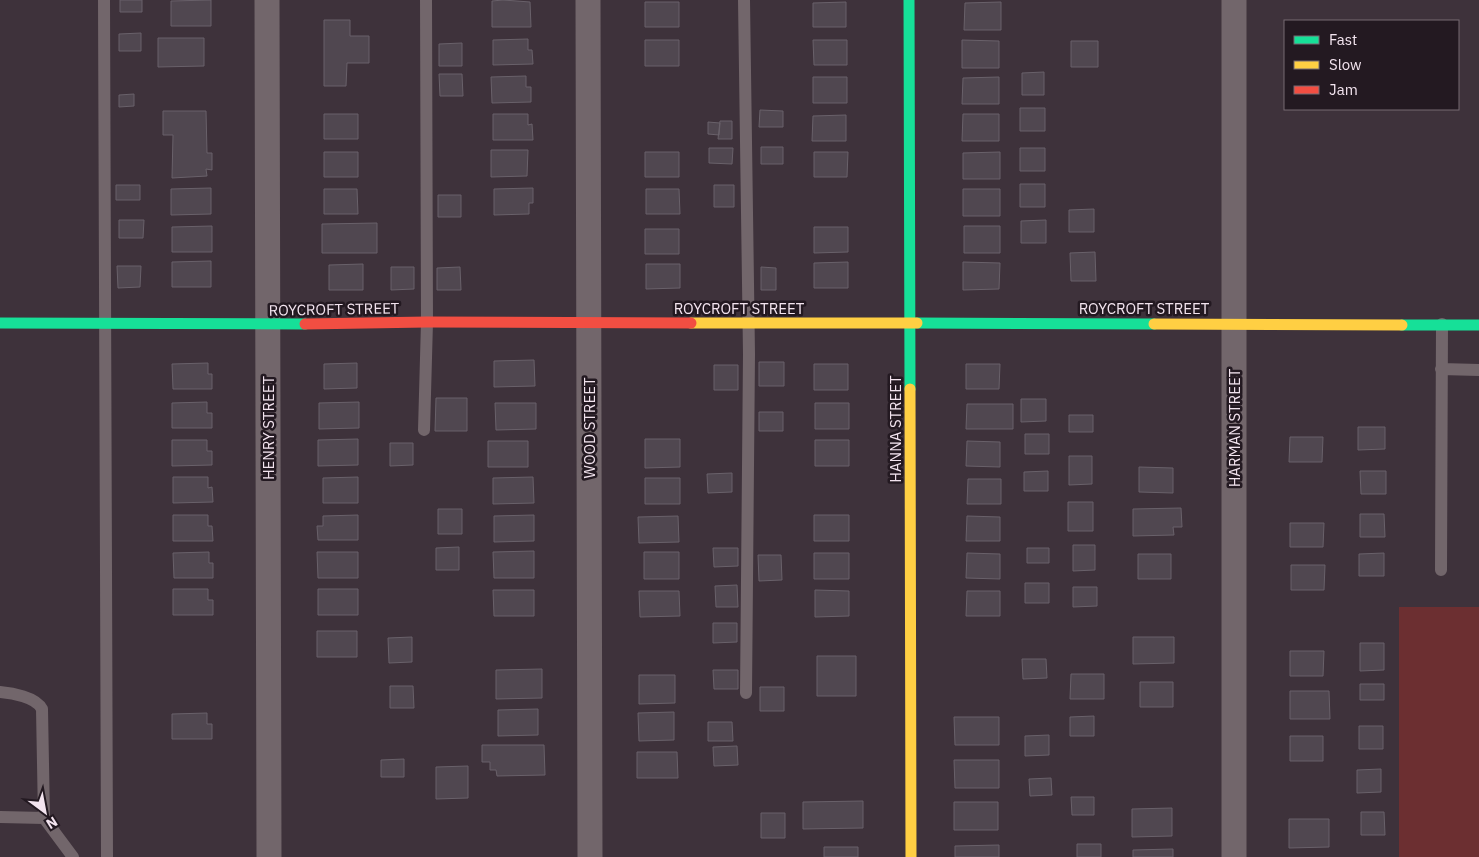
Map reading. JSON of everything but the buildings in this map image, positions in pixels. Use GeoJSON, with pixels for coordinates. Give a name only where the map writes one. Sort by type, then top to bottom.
{"type":"FeatureCollection","features":[{"type":"Feature","properties":{"kind":"street","name":"HENRY STREET"},"geometry":{"type":"LineString","coordinates":[[267,0],[269,857]]}},
{"type":"Feature","properties":{"kind":"street","name":"WOOD STREET"},"geometry":{"type":"LineString","coordinates":[[588,0],[590,857]]}},
{"type":"Feature","properties":{"kind":"street","name":"HANNA STREET"},"geometry":{"type":"LineString","coordinates":[[909,0],[912,857]]}},
{"type":"Feature","properties":{"kind":"street","name":"HARMAN STREET"},"geometry":{"type":"LineString","coordinates":[[1234,0],[1234,857]]}},
{"type":"Feature","properties":{"kind":"street","name":"ROYCROFT STREET"},"geometry":{"type":"LineString","coordinates":[[0,322],[268,325],[427,322],[1234,322],[1479,325]]}},
{"type":"Feature","properties":{"kind":"lane"},"geometry":{"type":"LineString","coordinates":[[104,0],[107,857]]}},
{"type":"Feature","properties":{"kind":"lane"},"geometry":{"type":"LineString","coordinates":[[424,430],[427,322],[426,0]]}},
{"type":"Feature","properties":{"kind":"lane"},"geometry":{"type":"LineString","coordinates":[[744,0],[747,323],[749,354],[746,693]]}},
{"type":"Feature","properties":{"kind":"lane"},"geometry":{"type":"LineString","coordinates":[[1441,570],[1442,324]]}},
{"type":"Feature","properties":{"kind":"lane"},"geometry":{"type":"LineString","coordinates":[[1441,369],[1479,370]]}},
{"type":"Feature","properties":{"kind":"lane"},"geometry":{"type":"LineString","coordinates":[[6,692],[37,703],[42,709],[44,818],[73,857]]}},
{"type":"Feature","properties":{"kind":"lane"},"geometry":{"type":"LineString","coordinates":[[0,818],[44,818]]}},
{"type":"Feature","properties":{"kind":"shaded area"},"geometry":{"type":"Polygon","coordinates":[[[1399,607],[1479,607],[1479,857],[1399,857],[1399,607]]]}},
{"type":"Feature","properties":{"kind":"traffic: fast"},"geometry":{"type":"LineString","coordinates":[[909,0],[910,389]]}},
{"type":"Feature","properties":{"kind":"traffic: fast"},"geometry":{"type":"LineString","coordinates":[[0,323],[305,324]]}},
{"type":"Feature","properties":{"kind":"traffic: fast"},"geometry":{"type":"LineString","coordinates":[[917,323],[1154,324]]}},
{"type":"Feature","properties":{"kind":"traffic: fast"},"geometry":{"type":"LineString","coordinates":[[1402,325],[1479,325]]}},
{"type":"Feature","properties":{"kind":"traffic: slow"},"geometry":{"type":"LineString","coordinates":[[691,323],[917,323]]}},
{"type":"Feature","properties":{"kind":"traffic: slow"},"geometry":{"type":"LineString","coordinates":[[1154,324],[1402,325]]}},
{"type":"Feature","properties":{"kind":"traffic: slow"},"geometry":{"type":"LineString","coordinates":[[910,389],[911,857]]}},
{"type":"Feature","properties":{"kind":"traffic: jam"},"geometry":{"type":"LineString","coordinates":[[305,324],[427,322],[691,323]]}}]}
